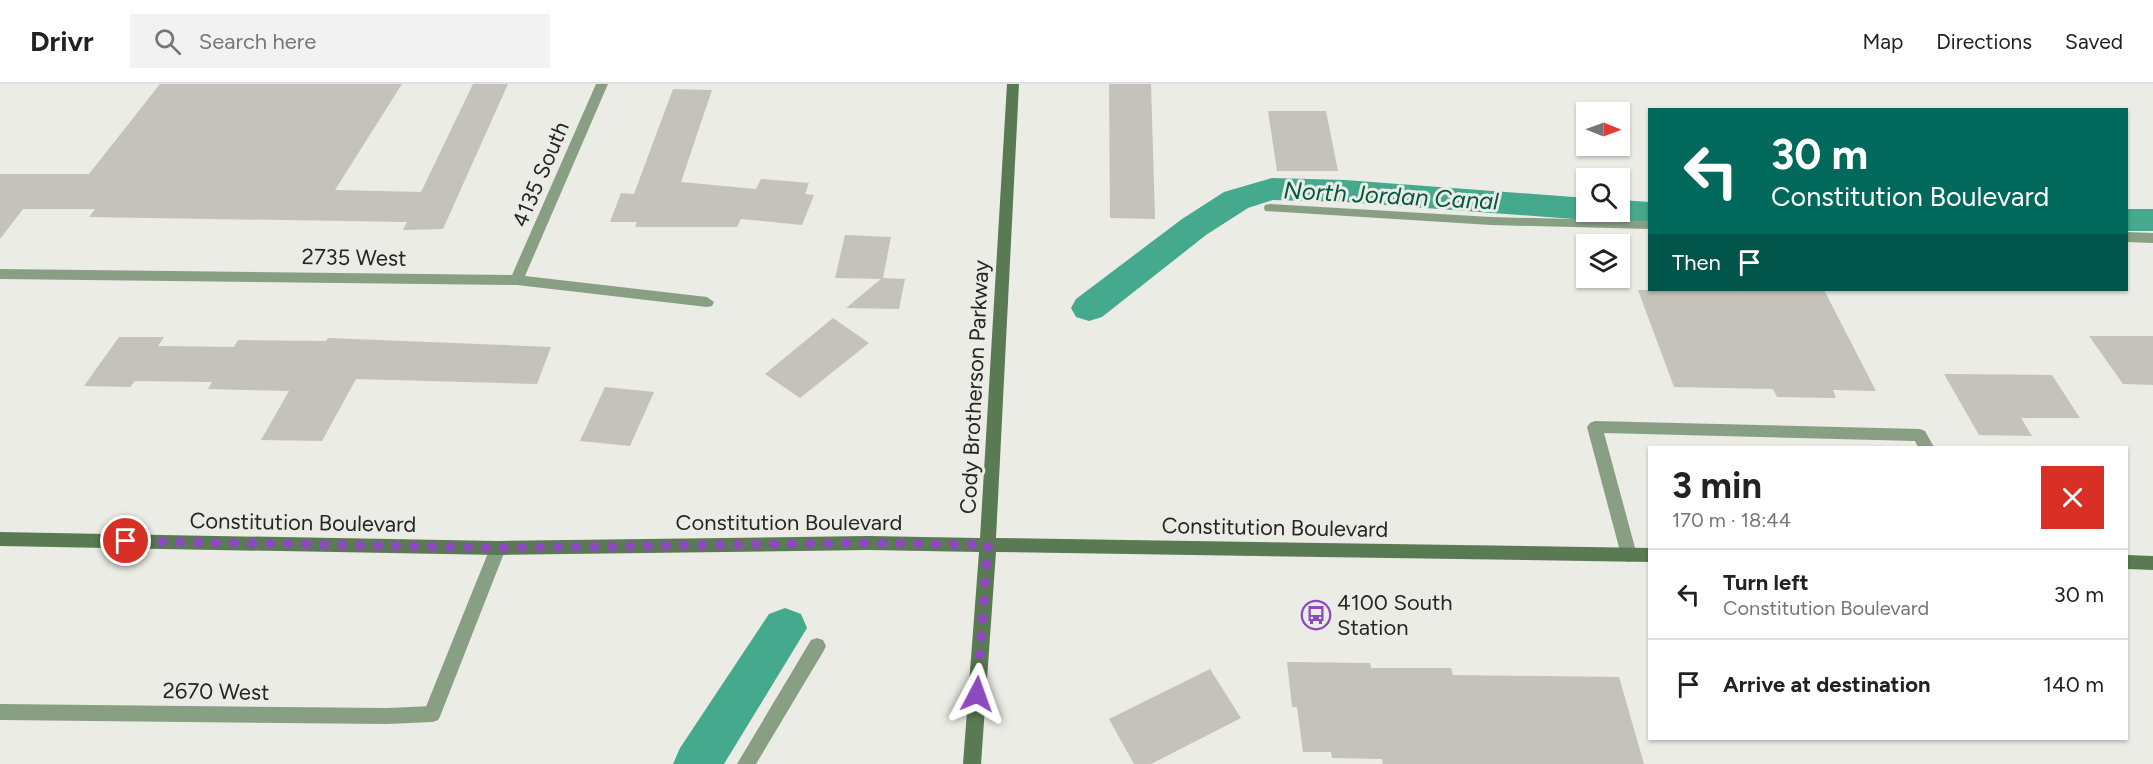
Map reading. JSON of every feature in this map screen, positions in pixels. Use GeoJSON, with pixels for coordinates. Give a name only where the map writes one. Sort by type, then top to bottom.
{"type":"FeatureCollection","features":[{"type":"Feature","properties":{"kind":"main road","name":"Cody Brotherson Parkway"},"geometry":{"type":"LineString","coordinates":[[972,764],[988,545],[1013,84]]}},
{"type":"Feature","properties":{"kind":"main road","name":"Constitution Boulevard"},"geometry":{"type":"LineString","coordinates":[[0,539],[498,548],[868,543],[1648,555]]}},
{"type":"Feature","properties":{"kind":"main road"},"geometry":{"type":"LineString","coordinates":[[2128,562],[2153,563]]}},
{"type":"Feature","properties":{"kind":"street","name":"4135 South"},"geometry":{"type":"LineString","coordinates":[[517,280],[602,84]]}},
{"type":"Feature","properties":{"kind":"street"},"geometry":{"type":"LineString","coordinates":[[1270,208],[1491,221],[1648,225]]}},
{"type":"Feature","properties":{"kind":"street"},"geometry":{"type":"LineString","coordinates":[[2128,237],[2153,238]]}},
{"type":"Feature","properties":{"kind":"street","name":"2735 West"},"geometry":{"type":"LineString","coordinates":[[0,274],[517,280],[707,302]]}},
{"type":"Feature","properties":{"kind":"street"},"geometry":{"type":"LineString","coordinates":[[1629,555],[1595,427],[1920,435],[1926,446]]}},
{"type":"Feature","properties":{"kind":"street","name":"2670 West"},"geometry":{"type":"LineString","coordinates":[[0,712],[387,716],[432,714],[498,548]]}},
{"type":"Feature","properties":{"kind":"street"},"geometry":{"type":"LineString","coordinates":[[746,764],[817,646]]}},
{"type":"Feature","properties":{"kind":"building"},"geometry":{"type":"Polygon","coordinates":[[[160,84],[402,84],[335,190],[421,192],[473,84],[508,84],[443,229],[403,230],[407,222],[89,217],[95,209],[23,209],[0,239],[0,174],[89,174],[160,84]]]}},
{"type":"Feature","properties":{"kind":"building"},"geometry":{"type":"Polygon","coordinates":[[[1109,84],[1151,84],[1155,219],[1110,218],[1109,84]]]}},
{"type":"Feature","properties":{"kind":"building"},"geometry":{"type":"Polygon","coordinates":[[[673,89],[712,90],[681,182],[756,189],[761,179],[809,183],[805,194],[814,195],[802,225],[741,219],[737,227],[635,227],[637,222],[610,222],[621,193],[634,194],[673,89]]]}},
{"type":"Feature","properties":{"kind":"building"},"geometry":{"type":"Polygon","coordinates":[[[1268,111],[1326,111],[1338,171],[1277,171],[1268,111]]]}},
{"type":"Feature","properties":{"kind":"building"},"geometry":{"type":"Polygon","coordinates":[[[845,235],[891,237],[883,278],[905,279],[899,309],[846,308],[881,279],[835,278],[845,235]]]}},
{"type":"Feature","properties":{"kind":"building"},"geometry":{"type":"Polygon","coordinates":[[[1638,290],[1825,291],[1876,391],[1833,390],[1836,398],[1777,397],[1773,389],[1674,387],[1638,290]]]}},
{"type":"Feature","properties":{"kind":"building"},"geometry":{"type":"Polygon","coordinates":[[[833,318],[869,343],[800,398],[765,374],[833,318]]]}},
{"type":"Feature","properties":{"kind":"building"},"geometry":{"type":"Polygon","coordinates":[[[2089,336],[2153,336],[2153,385],[2123,384],[2089,336]]]}},
{"type":"Feature","properties":{"kind":"building"},"geometry":{"type":"Polygon","coordinates":[[[119,337],[164,337],[158,346],[234,347],[238,340],[326,341],[328,338],[551,347],[537,384],[356,379],[322,441],[261,440],[289,391],[208,389],[212,382],[135,381],[130,387],[84,386],[119,337]]]}},
{"type":"Feature","properties":{"kind":"building"},"geometry":{"type":"Polygon","coordinates":[[[1944,374],[2052,375],[2080,418],[2021,418],[2032,436],[1979,435],[1944,374]]]}},
{"type":"Feature","properties":{"kind":"building"},"geometry":{"type":"Polygon","coordinates":[[[605,387],[654,392],[630,446],[580,441],[605,387]]]}},
{"type":"Feature","properties":{"kind":"building"},"geometry":{"type":"Polygon","coordinates":[[[1287,662],[1370,663],[1371,668],[1451,668],[1453,675],[1619,677],[1644,764],[1383,764],[1382,759],[1332,758],[1331,752],[1303,752],[1297,707],[1292,707],[1287,662]]]}},
{"type":"Feature","properties":{"kind":"building"},"geometry":{"type":"Polygon","coordinates":[[[1210,669],[1241,718],[1151,764],[1134,764],[1109,719],[1210,669]]]}},
{"type":"Feature","properties":{"kind":"waterway","name":"North Jordan Canal"},"geometry":{"type":"LineString","coordinates":[[1089,308],[1194,227],[1236,200],[1272,189],[1345,191],[1576,208]]}},
{"type":"Feature","properties":{"kind":"waterway","name":"North Jordan Canal"},"geometry":{"type":"LineString","coordinates":[[1630,212],[1648,213]]}},
{"type":"Feature","properties":{"kind":"waterway","name":"North Jordan Canal"},"geometry":{"type":"LineString","coordinates":[[2128,220],[2153,220]]}},
{"type":"Feature","properties":{"kind":"waterway","name":"North Jordan Canal"},"geometry":{"type":"LineString","coordinates":[[697,764],[785,628]]}},
{"type":"Feature","properties":{"kind":"place","name":"4100 South Station"},"geometry":{"type":"Point","coordinates":[1316,615]}},
{"type":"Feature","properties":{"kind":"route"},"geometry":{"type":"LineString","coordinates":[[126,541],[498,548],[868,543],[988,545],[977,694]]}}]}
